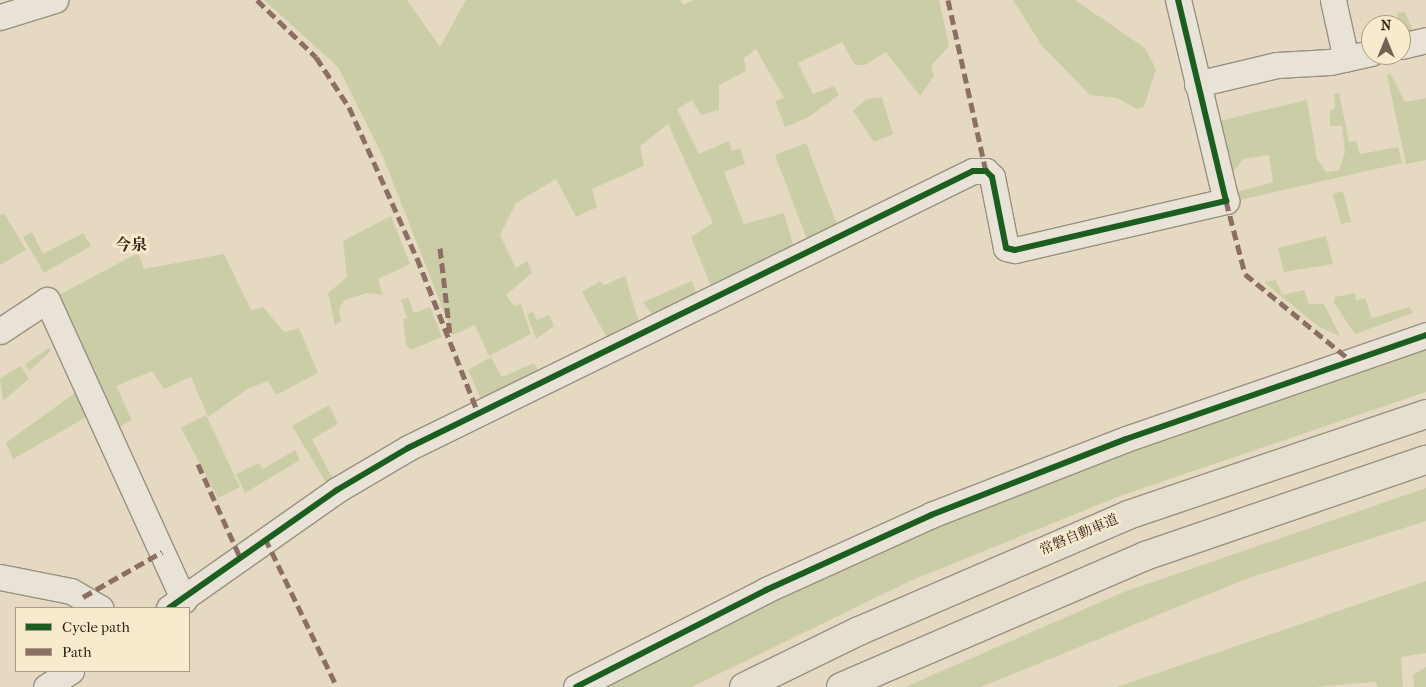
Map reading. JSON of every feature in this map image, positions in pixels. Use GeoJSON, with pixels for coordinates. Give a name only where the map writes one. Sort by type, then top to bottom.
{"type":"FeatureCollection","features":[{"type":"Feature","properties":{"kind":"highway","name":"常磐自動車道"},"geometry":{"type":"LineString","coordinates":[[744,687],[859,630],[1128,515],[1426,414]]}},
{"type":"Feature","properties":{"kind":"highway"},"geometry":{"type":"LineString","coordinates":[[841,687],[1145,556],[1426,460]]}},
{"type":"Feature","properties":{"kind":"street"},"geometry":{"type":"LineString","coordinates":[[0,17],[54,0]]}},
{"type":"Feature","properties":{"kind":"street"},"geometry":{"type":"LineString","coordinates":[[0,332],[47,300],[176,604],[273,533],[408,448],[973,172],[986,171],[992,177],[1006,248],[1014,250],[1226,201],[1178,0]]}},
{"type":"Feature","properties":{"kind":"street"},"geometry":{"type":"LineString","coordinates":[[1333,0],[1346,59]]}},
{"type":"Feature","properties":{"kind":"street"},"geometry":{"type":"LineString","coordinates":[[1411,44],[1426,40]]}},
{"type":"Feature","properties":{"kind":"street"},"geometry":{"type":"LineString","coordinates":[[1198,84],[1277,64],[1346,59],[1361,55]]}},
{"type":"Feature","properties":{"kind":"street"},"geometry":{"type":"LineString","coordinates":[[576,687],[766,590],[931,515],[1349,359],[1426,335]]}},
{"type":"Feature","properties":{"kind":"street"},"geometry":{"type":"LineString","coordinates":[[0,577],[71,590],[98,607]]}},
{"type":"Feature","properties":{"kind":"street"},"geometry":{"type":"LineString","coordinates":[[46,687],[69,672]]}},
{"type":"Feature","properties":{"kind":"green space"},"geometry":{"type":"Polygon","coordinates":[[[264,0],[407,0],[440,47],[466,0],[680,0],[683,5],[693,0],[939,0],[949,46],[931,66],[934,76],[920,96],[886,52],[865,65],[855,65],[842,42],[798,63],[813,94],[834,86],[839,95],[807,118],[785,127],[775,101],[784,98],[756,49],[744,58],[746,71],[719,85],[719,110],[701,115],[692,100],[677,109],[699,154],[729,141],[732,151],[740,148],[745,164],[724,172],[744,224],[784,213],[795,252],[713,291],[691,237],[713,223],[668,124],[640,146],[644,166],[592,189],[597,207],[576,217],[556,179],[516,203],[500,235],[516,268],[527,261],[532,273],[506,295],[514,306],[521,304],[531,334],[489,356],[475,325],[453,335],[383,157],[338,67],[264,0]]]}},
{"type":"Feature","properties":{"kind":"green space"},"geometry":{"type":"Polygon","coordinates":[[[1013,0],[1075,0],[1145,48],[1156,69],[1144,107],[1137,109],[1117,98],[1090,95],[1042,46],[1013,0]]]}},
{"type":"Feature","properties":{"kind":"green space"},"geometry":{"type":"Polygon","coordinates":[[[1405,12],[1406,15],[1397,15],[1397,13],[1405,12]]]}},
{"type":"Feature","properties":{"kind":"green space"},"geometry":{"type":"Polygon","coordinates":[[[1411,26],[1415,36],[1411,37],[1411,26]]]}},
{"type":"Feature","properties":{"kind":"green space"},"geometry":{"type":"Polygon","coordinates":[[[1390,73],[1405,102],[1426,98],[1426,160],[1406,164],[1387,75],[1390,73]]]}},
{"type":"Feature","properties":{"kind":"green space"},"geometry":{"type":"Polygon","coordinates":[[[1339,93],[1349,142],[1356,141],[1360,154],[1398,147],[1402,163],[1231,202],[1229,194],[1273,182],[1269,155],[1243,159],[1236,169],[1226,173],[1215,122],[1307,100],[1317,159],[1326,172],[1339,170],[1345,152],[1342,126],[1330,126],[1330,111],[1335,108],[1334,94],[1339,93]]]}},
{"type":"Feature","properties":{"kind":"green space"},"geometry":{"type":"Polygon","coordinates":[[[882,97],[893,134],[874,142],[853,111],[866,99],[882,97]]]}},
{"type":"Feature","properties":{"kind":"green space"},"geometry":{"type":"Polygon","coordinates":[[[806,143],[839,229],[812,243],[806,237],[775,155],[806,143]]]}},
{"type":"Feature","properties":{"kind":"green space"},"geometry":{"type":"Polygon","coordinates":[[[1343,191],[1351,222],[1341,224],[1333,194],[1343,191]]]}},
{"type":"Feature","properties":{"kind":"green space"},"geometry":{"type":"Polygon","coordinates":[[[4,213],[26,250],[0,265],[0,215],[4,213]]]}},
{"type":"Feature","properties":{"kind":"green space"},"geometry":{"type":"Polygon","coordinates":[[[391,216],[410,264],[378,279],[383,295],[367,293],[344,300],[339,310],[341,321],[335,325],[328,293],[347,277],[343,241],[391,216]]]}},
{"type":"Feature","properties":{"kind":"green space"},"geometry":{"type":"Polygon","coordinates":[[[32,232],[43,254],[83,233],[91,246],[44,273],[23,237],[32,232]]]}},
{"type":"Feature","properties":{"kind":"green space"},"geometry":{"type":"Polygon","coordinates":[[[1326,236],[1333,264],[1284,272],[1278,248],[1326,236]]]}},
{"type":"Feature","properties":{"kind":"green space"},"geometry":{"type":"Polygon","coordinates":[[[138,253],[144,269],[224,254],[251,310],[263,307],[284,332],[299,328],[318,373],[276,395],[268,381],[249,388],[208,417],[191,377],[164,389],[152,371],[116,386],[132,420],[113,430],[55,297],[138,253]]]}},
{"type":"Feature","properties":{"kind":"green space"},"geometry":{"type":"Polygon","coordinates":[[[625,276],[639,323],[608,340],[582,292],[600,281],[604,285],[625,276]]]}},
{"type":"Feature","properties":{"kind":"green space"},"geometry":{"type":"Polygon","coordinates":[[[1276,280],[1282,295],[1304,290],[1309,304],[1324,304],[1340,336],[1319,327],[1264,282],[1276,280]]]}},
{"type":"Feature","properties":{"kind":"green space"},"geometry":{"type":"Polygon","coordinates":[[[692,281],[697,295],[654,317],[643,302],[692,281]]]}},
{"type":"Feature","properties":{"kind":"green space"},"geometry":{"type":"Polygon","coordinates":[[[1355,293],[1356,301],[1365,298],[1372,318],[1410,307],[1413,313],[1355,334],[1334,303],[1335,297],[1355,293]]]}},
{"type":"Feature","properties":{"kind":"green space"},"geometry":{"type":"Polygon","coordinates":[[[408,297],[414,313],[430,307],[442,337],[410,350],[406,344],[403,319],[407,318],[401,300],[408,297]]]}},
{"type":"Feature","properties":{"kind":"green space"},"geometry":{"type":"Polygon","coordinates":[[[533,312],[537,320],[549,315],[554,326],[536,339],[527,314],[533,312]]]}},
{"type":"Feature","properties":{"kind":"green space"},"geometry":{"type":"Polygon","coordinates":[[[1426,345],[1426,392],[1120,496],[910,581],[692,687],[599,687],[742,611],[1115,451],[1426,345]]]}},
{"type":"Feature","properties":{"kind":"green space"},"geometry":{"type":"Polygon","coordinates":[[[49,348],[51,351],[29,371],[25,364],[49,348]]]}},
{"type":"Feature","properties":{"kind":"green space"},"geometry":{"type":"Polygon","coordinates":[[[491,357],[502,377],[534,363],[541,376],[482,401],[468,370],[491,357]]]}},
{"type":"Feature","properties":{"kind":"green space"},"geometry":{"type":"Polygon","coordinates":[[[21,366],[29,379],[3,401],[0,378],[21,366]]]}},
{"type":"Feature","properties":{"kind":"green space"},"geometry":{"type":"Polygon","coordinates":[[[80,389],[90,415],[13,459],[6,443],[80,389]]]}},
{"type":"Feature","properties":{"kind":"green space"},"geometry":{"type":"Polygon","coordinates":[[[329,405],[338,424],[312,439],[335,483],[328,486],[292,426],[329,405]]]}},
{"type":"Feature","properties":{"kind":"green space"},"geometry":{"type":"Polygon","coordinates":[[[206,415],[240,487],[218,498],[181,428],[206,415]]]}},
{"type":"Feature","properties":{"kind":"green space"},"geometry":{"type":"Polygon","coordinates":[[[295,450],[300,460],[245,493],[236,474],[259,463],[263,469],[295,450]]]}},
{"type":"Feature","properties":{"kind":"green space"},"geometry":{"type":"Polygon","coordinates":[[[1426,488],[1426,521],[1246,579],[981,687],[905,687],[1124,592],[1426,488]]]}},
{"type":"Feature","properties":{"kind":"green space"},"geometry":{"type":"Polygon","coordinates":[[[1426,581],[1426,653],[1401,657],[1403,687],[1377,687],[1376,682],[1315,687],[1117,687],[1426,581]]]}},
{"type":"Feature","properties":{"kind":"green space"},"geometry":{"type":"Polygon","coordinates":[[[1426,667],[1426,687],[1414,687],[1413,675],[1426,667]]]}},
{"type":"Feature","properties":{"kind":"marked path"},"geometry":{"type":"LineString","coordinates":[[257,0],[316,57],[349,107],[417,258],[479,415]]}},
{"type":"Feature","properties":{"kind":"marked path"},"geometry":{"type":"LineString","coordinates":[[948,0],[986,171]]}},
{"type":"Feature","properties":{"kind":"marked path"},"geometry":{"type":"LineString","coordinates":[[1226,201],[1245,274],[1349,359]]}},
{"type":"Feature","properties":{"kind":"marked path"},"geometry":{"type":"LineString","coordinates":[[440,248],[450,335]]}},
{"type":"Feature","properties":{"kind":"marked path"},"geometry":{"type":"LineString","coordinates":[[198,464],[240,557]]}},
{"type":"Feature","properties":{"kind":"marked path"},"geometry":{"type":"LineString","coordinates":[[265,538],[337,687]]}},
{"type":"Feature","properties":{"kind":"marked path"},"geometry":{"type":"LineString","coordinates":[[83,597],[162,552]]}},
{"type":"Feature","properties":{"kind":"cycle path"},"geometry":{"type":"LineString","coordinates":[[170,607],[337,490],[408,448],[973,171],[986,171],[992,177],[1006,248],[1015,250],[1226,201],[1178,0]]}},
{"type":"Feature","properties":{"kind":"cycle path"},"geometry":{"type":"LineString","coordinates":[[576,687],[766,590],[931,515],[1126,439],[1426,335]]}},
{"type":"Feature","properties":{"kind":"district","name":"今泉"},"geometry":{"type":"Point","coordinates":[131,245]}}]}
